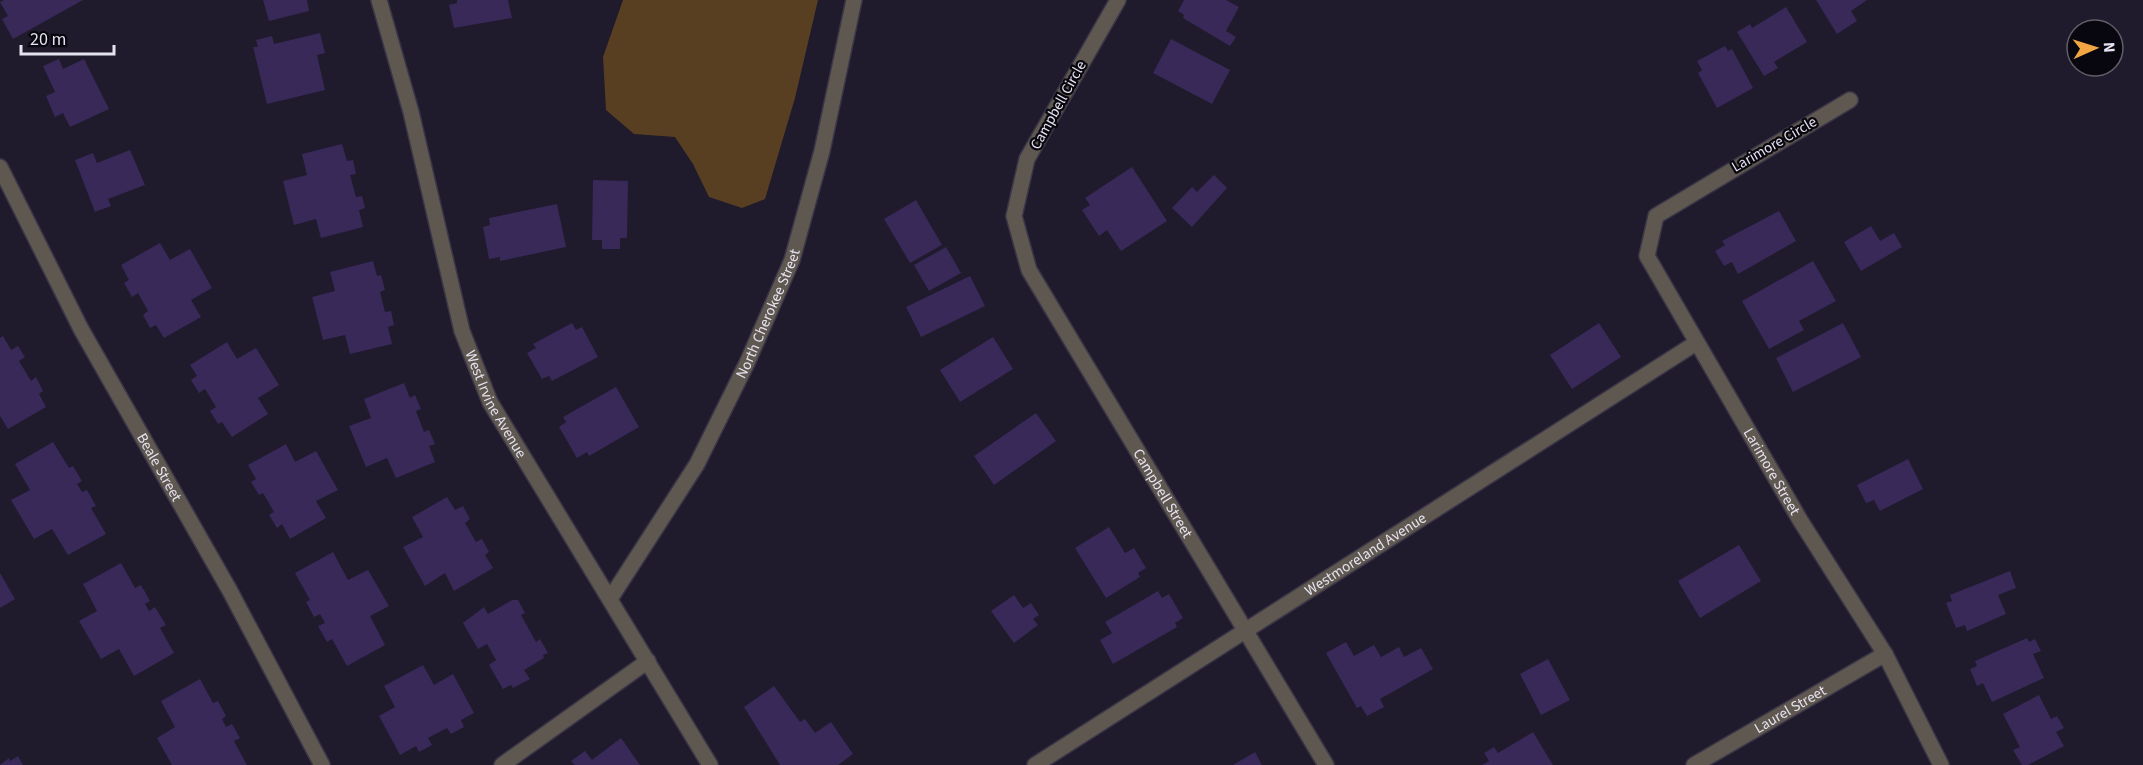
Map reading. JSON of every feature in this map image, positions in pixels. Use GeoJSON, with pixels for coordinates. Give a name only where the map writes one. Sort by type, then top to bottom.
{"type":"FeatureCollection","features":[{"type":"Feature","properties":{"kind":"street","name":"West Irvine Avenue"},"geometry":{"type":"LineString","coordinates":[[379,0],[411,112],[462,331],[490,402],[710,765]]}},
{"type":"Feature","properties":{"kind":"street","name":"North Cherokee Street"},"geometry":{"type":"LineString","coordinates":[[610,599],[697,464],[747,363],[792,260],[822,151],[854,0]]}},
{"type":"Feature","properties":{"kind":"street","name":"Campbell Circle"},"geometry":{"type":"LineString","coordinates":[[1014,216],[1028,159],[1118,0]]}},
{"type":"Feature","properties":{"kind":"street","name":"Larimore Circle"},"geometry":{"type":"LineString","coordinates":[[1698,190],[1850,100]]}},
{"type":"Feature","properties":{"kind":"street","name":"Beale Street"},"geometry":{"type":"LineString","coordinates":[[0,167],[81,328],[230,591],[322,765]]}},
{"type":"Feature","properties":{"kind":"street","name":"Larimore Street"},"geometry":{"type":"LineString","coordinates":[[1698,190],[1656,216],[1647,256],[1800,520],[1885,654],[1941,765]]}},
{"type":"Feature","properties":{"kind":"street","name":"Campbell Street"},"geometry":{"type":"LineString","coordinates":[[1014,216],[1029,270],[1326,765]]}},
{"type":"Feature","properties":{"kind":"street","name":"Westmoreland Avenue"},"geometry":{"type":"LineString","coordinates":[[1035,765],[1696,343]]}},
{"type":"Feature","properties":{"kind":"street","name":"Laurel Street"},"geometry":{"type":"LineString","coordinates":[[1694,765],[1885,654]]}},
{"type":"Feature","properties":{"kind":"street"},"geometry":{"type":"LineString","coordinates":[[502,765],[648,661]]}},
{"type":"Feature","properties":{"kind":"shaded area"},"geometry":{"type":"Polygon","coordinates":[[[623,0],[818,0],[795,98],[765,199],[742,208],[709,197],[693,164],[675,137],[634,134],[606,110],[603,57],[623,0]]]}},
{"type":"Feature","properties":{"kind":"building"},"geometry":{"type":"Polygon","coordinates":[[[4,0],[83,0],[13,39],[2,19],[8,16],[0,2],[4,0]]]}},
{"type":"Feature","properties":{"kind":"building"},"geometry":{"type":"Polygon","coordinates":[[[263,0],[307,0],[309,11],[269,21],[263,0]]]}},
{"type":"Feature","properties":{"kind":"building"},"geometry":{"type":"Polygon","coordinates":[[[457,0],[508,0],[512,18],[454,28],[449,5],[457,3],[457,0]]]}},
{"type":"Feature","properties":{"kind":"building"},"geometry":{"type":"Polygon","coordinates":[[[1184,0],[1226,0],[1239,7],[1226,31],[1236,37],[1230,46],[1183,18],[1184,15],[1178,11],[1184,0]]]}},
{"type":"Feature","properties":{"kind":"building"},"geometry":{"type":"Polygon","coordinates":[[[1816,0],[1867,0],[1851,11],[1857,21],[1837,34],[1816,0]]]}},
{"type":"Feature","properties":{"kind":"building"},"geometry":{"type":"Polygon","coordinates":[[[1786,7],[1807,42],[1774,62],[1778,68],[1764,76],[1737,32],[1750,24],[1752,28],[1786,7]]]}},
{"type":"Feature","properties":{"kind":"building"},"geometry":{"type":"Polygon","coordinates":[[[320,33],[325,53],[317,55],[325,90],[267,104],[253,47],[258,47],[256,40],[272,36],[274,44],[320,33]]]}},
{"type":"Feature","properties":{"kind":"building"},"geometry":{"type":"Polygon","coordinates":[[[1171,39],[1230,70],[1212,104],[1153,73],[1171,39]]]}},
{"type":"Feature","properties":{"kind":"building"},"geometry":{"type":"Polygon","coordinates":[[[1725,46],[1728,51],[1732,49],[1753,88],[1717,108],[1698,73],[1702,70],[1697,61],[1725,46]]]}},
{"type":"Feature","properties":{"kind":"building"},"geometry":{"type":"Polygon","coordinates":[[[59,59],[63,69],[84,59],[109,109],[70,127],[63,113],[55,117],[46,96],[55,92],[43,66],[59,59]]]}},
{"type":"Feature","properties":{"kind":"building"},"geometry":{"type":"Polygon","coordinates":[[[342,144],[347,161],[353,160],[356,174],[350,175],[356,197],[362,196],[365,208],[359,210],[363,227],[321,238],[316,219],[294,225],[283,181],[307,175],[302,154],[342,144]]]}},
{"type":"Feature","properties":{"kind":"building"},"geometry":{"type":"Polygon","coordinates":[[[130,150],[145,185],[108,199],[111,206],[95,212],[75,160],[93,153],[97,163],[130,150]]]}},
{"type":"Feature","properties":{"kind":"building"},"geometry":{"type":"Polygon","coordinates":[[[1132,167],[1167,221],[1121,251],[1107,230],[1099,236],[1082,210],[1090,205],[1085,198],[1132,167]]]}},
{"type":"Feature","properties":{"kind":"building"},"geometry":{"type":"Polygon","coordinates":[[[1214,175],[1227,188],[1192,227],[1172,208],[1192,187],[1197,192],[1214,175]]]}},
{"type":"Feature","properties":{"kind":"building"},"geometry":{"type":"Polygon","coordinates":[[[593,180],[628,181],[627,238],[620,238],[620,249],[602,249],[602,240],[592,240],[593,180]]]}},
{"type":"Feature","properties":{"kind":"building"},"geometry":{"type":"Polygon","coordinates":[[[916,200],[942,245],[910,263],[884,219],[916,200]]]}},
{"type":"Feature","properties":{"kind":"building"},"geometry":{"type":"Polygon","coordinates":[[[557,204],[566,247],[500,261],[500,257],[489,259],[483,227],[490,225],[489,218],[557,204]]]}},
{"type":"Feature","properties":{"kind":"building"},"geometry":{"type":"Polygon","coordinates":[[[1779,211],[1796,241],[1738,274],[1732,262],[1724,266],[1715,251],[1725,245],[1722,241],[1779,211]]]}},
{"type":"Feature","properties":{"kind":"building"},"geometry":{"type":"Polygon","coordinates":[[[1871,226],[1880,241],[1894,233],[1902,247],[1861,271],[1844,242],[1871,226]]]}},
{"type":"Feature","properties":{"kind":"building"},"geometry":{"type":"Polygon","coordinates":[[[160,243],[170,260],[190,249],[212,288],[191,300],[201,317],[164,338],[156,325],[150,328],[143,315],[148,311],[138,293],[132,297],[124,283],[129,280],[121,265],[160,243]]]}},
{"type":"Feature","properties":{"kind":"building"},"geometry":{"type":"Polygon","coordinates":[[[946,247],[961,273],[929,291],[914,265],[946,247]]]}},
{"type":"Feature","properties":{"kind":"building"},"geometry":{"type":"Polygon","coordinates":[[[373,261],[377,276],[381,275],[385,290],[380,292],[385,312],[391,311],[394,325],[388,327],[392,344],[350,354],[345,335],[323,340],[312,297],[335,291],[330,272],[373,261]]]}},
{"type":"Feature","properties":{"kind":"building"},"geometry":{"type":"Polygon","coordinates":[[[1813,261],[1836,301],[1799,321],[1804,330],[1769,349],[1742,301],[1813,261]]]}},
{"type":"Feature","properties":{"kind":"building"},"geometry":{"type":"Polygon","coordinates":[[[970,276],[985,306],[921,337],[906,307],[970,276]]]}},
{"type":"Feature","properties":{"kind":"building"},"geometry":{"type":"Polygon","coordinates":[[[572,323],[576,330],[582,327],[598,357],[552,381],[549,376],[542,379],[527,353],[536,348],[533,344],[572,323]]]}},
{"type":"Feature","properties":{"kind":"building"},"geometry":{"type":"Polygon","coordinates":[[[1599,323],[1621,357],[1572,389],[1550,355],[1599,323]]]}},
{"type":"Feature","properties":{"kind":"building"},"geometry":{"type":"Polygon","coordinates":[[[1843,323],[1861,357],[1793,392],[1776,358],[1843,323]]]}},
{"type":"Feature","properties":{"kind":"building"},"geometry":{"type":"Polygon","coordinates":[[[3,336],[11,350],[18,346],[25,357],[19,361],[31,381],[36,377],[43,391],[39,394],[46,407],[8,429],[0,416],[0,338],[3,336]]]}},
{"type":"Feature","properties":{"kind":"building"},"geometry":{"type":"Polygon","coordinates":[[[993,337],[1013,369],[960,402],[940,370],[993,337]]]}},
{"type":"Feature","properties":{"kind":"building"},"geometry":{"type":"Polygon","coordinates":[[[227,342],[237,359],[256,348],[279,385],[258,398],[268,414],[232,437],[222,422],[218,424],[210,411],[216,407],[205,389],[199,393],[191,380],[197,376],[190,365],[227,342]]]}},
{"type":"Feature","properties":{"kind":"building"},"geometry":{"type":"Polygon","coordinates":[[[404,383],[410,398],[415,395],[421,409],[416,411],[424,432],[429,430],[435,444],[429,446],[435,462],[396,478],[387,458],[366,467],[349,426],[371,418],[364,399],[404,383]]]}},
{"type":"Feature","properties":{"kind":"building"},"geometry":{"type":"Polygon","coordinates":[[[616,387],[639,427],[589,456],[587,452],[577,458],[559,427],[566,422],[563,417],[616,387]]]}},
{"type":"Feature","properties":{"kind":"building"},"geometry":{"type":"Polygon","coordinates":[[[1036,413],[1056,441],[994,485],[974,456],[1036,413]]]}},
{"type":"Feature","properties":{"kind":"building"},"geometry":{"type":"Polygon","coordinates":[[[53,442],[69,468],[73,466],[82,481],[77,484],[82,492],[87,490],[96,506],[91,508],[106,534],[68,555],[52,529],[34,539],[11,500],[30,490],[15,464],[53,442]]]}},
{"type":"Feature","properties":{"kind":"building"},"geometry":{"type":"Polygon","coordinates":[[[286,444],[295,462],[316,451],[338,490],[316,501],[326,518],[290,539],[282,524],[277,528],[269,515],[274,512],[263,493],[259,495],[251,482],[256,479],[248,465],[286,444]]]}},
{"type":"Feature","properties":{"kind":"building"},"geometry":{"type":"Polygon","coordinates":[[[1908,459],[1923,489],[1880,511],[1874,500],[1866,503],[1857,485],[1908,459]]]}},
{"type":"Feature","properties":{"kind":"building"},"geometry":{"type":"Polygon","coordinates":[[[447,497],[455,510],[463,506],[470,519],[465,523],[476,542],[482,539],[489,552],[485,555],[493,568],[454,591],[445,573],[425,586],[403,547],[423,537],[412,517],[447,497]]]}},
{"type":"Feature","properties":{"kind":"building"},"geometry":{"type":"Polygon","coordinates":[[[1109,527],[1125,553],[1134,548],[1146,568],[1138,573],[1140,577],[1106,598],[1075,548],[1109,527]]]}},
{"type":"Feature","properties":{"kind":"building"},"geometry":{"type":"Polygon","coordinates":[[[1739,545],[1761,581],[1700,618],[1678,581],[1739,545]]]}},
{"type":"Feature","properties":{"kind":"building"},"geometry":{"type":"Polygon","coordinates":[[[333,552],[348,580],[368,570],[389,606],[370,616],[385,645],[347,666],[332,639],[327,642],[318,626],[325,623],[320,614],[314,617],[306,602],[310,600],[295,573],[333,552]]]}},
{"type":"Feature","properties":{"kind":"building"},"geometry":{"type":"Polygon","coordinates":[[[121,563],[135,588],[141,585],[150,601],[145,604],[149,611],[155,607],[166,625],[160,628],[174,653],[134,676],[119,649],[101,659],[79,621],[97,611],[83,584],[121,563]]]}},
{"type":"Feature","properties":{"kind":"building"},"geometry":{"type":"Polygon","coordinates":[[[2010,571],[2016,588],[1998,595],[2006,614],[1967,631],[1965,625],[1956,628],[1946,603],[1952,601],[1950,595],[2010,571]]]}},
{"type":"Feature","properties":{"kind":"building"},"geometry":{"type":"Polygon","coordinates":[[[0,573],[15,599],[0,608],[0,573]]]}},
{"type":"Feature","properties":{"kind":"building"},"geometry":{"type":"Polygon","coordinates":[[[1158,591],[1162,598],[1169,594],[1183,618],[1175,623],[1177,627],[1113,664],[1100,640],[1112,633],[1105,622],[1158,591]]]}},
{"type":"Feature","properties":{"kind":"building"},"geometry":{"type":"Polygon","coordinates":[[[1014,595],[1023,608],[1031,603],[1039,615],[1033,619],[1038,625],[1014,643],[991,611],[1014,595]]]}},
{"type":"Feature","properties":{"kind":"building"},"geometry":{"type":"Polygon","coordinates":[[[512,600],[518,600],[525,613],[521,615],[536,642],[540,639],[548,653],[524,670],[530,679],[513,688],[511,685],[503,689],[489,665],[496,660],[487,644],[478,649],[463,623],[484,607],[488,614],[512,600]]]}},
{"type":"Feature","properties":{"kind":"building"},"geometry":{"type":"Polygon","coordinates":[[[2027,638],[2029,642],[2035,639],[2041,651],[2033,654],[2044,678],[1992,702],[1983,683],[1977,686],[1970,669],[1977,666],[1975,661],[2027,638]]]}},
{"type":"Feature","properties":{"kind":"building"},"geometry":{"type":"Polygon","coordinates":[[[1346,642],[1354,656],[1374,645],[1381,657],[1399,647],[1404,657],[1421,648],[1433,669],[1380,699],[1384,707],[1367,716],[1361,706],[1357,708],[1326,653],[1346,642]]]}},
{"type":"Feature","properties":{"kind":"building"},"geometry":{"type":"Polygon","coordinates":[[[1548,659],[1570,700],[1541,715],[1520,674],[1548,659]]]}},
{"type":"Feature","properties":{"kind":"building"},"geometry":{"type":"Polygon","coordinates":[[[423,665],[434,685],[453,674],[474,713],[461,720],[464,727],[451,734],[447,728],[428,738],[432,745],[419,752],[416,746],[400,755],[379,716],[395,707],[384,686],[423,665]]]}},
{"type":"Feature","properties":{"kind":"building"},"geometry":{"type":"Polygon","coordinates":[[[200,679],[213,703],[218,701],[226,716],[222,719],[226,727],[232,724],[240,738],[234,741],[247,765],[172,765],[157,738],[175,727],[161,701],[200,679]]]}},
{"type":"Feature","properties":{"kind":"building"},"geometry":{"type":"Polygon","coordinates":[[[774,686],[800,722],[805,719],[815,733],[831,722],[853,754],[838,765],[780,765],[744,707],[774,686]]]}},
{"type":"Feature","properties":{"kind":"building"},"geometry":{"type":"Polygon","coordinates":[[[2039,695],[2051,719],[2057,716],[2064,728],[2056,732],[2064,746],[2028,765],[2022,765],[2013,750],[2020,747],[2003,714],[2039,695]]]}},
{"type":"Feature","properties":{"kind":"building"},"geometry":{"type":"Polygon","coordinates":[[[1533,732],[1553,765],[1482,765],[1489,761],[1484,753],[1494,747],[1498,753],[1533,732]]]}},
{"type":"Feature","properties":{"kind":"building"},"geometry":{"type":"Polygon","coordinates":[[[621,738],[640,765],[575,765],[571,761],[585,751],[592,760],[621,738]]]}},
{"type":"Feature","properties":{"kind":"building"},"geometry":{"type":"Polygon","coordinates":[[[1255,752],[1262,765],[1233,765],[1255,752]]]}},
{"type":"Feature","properties":{"kind":"building"},"geometry":{"type":"Polygon","coordinates":[[[18,756],[23,765],[0,765],[9,758],[10,761],[18,756]]]}}]}
